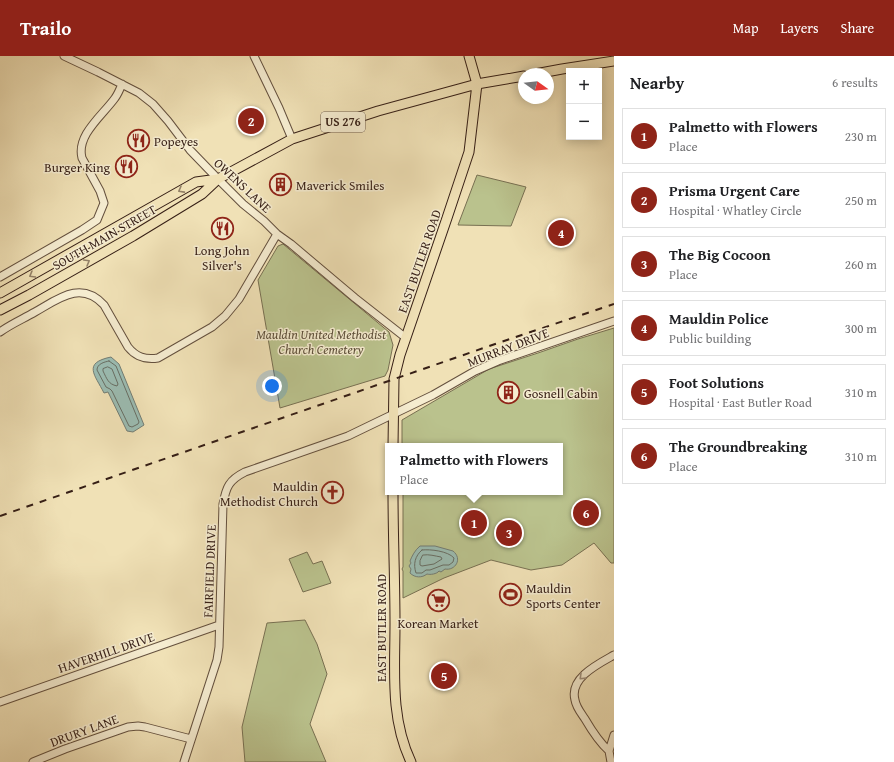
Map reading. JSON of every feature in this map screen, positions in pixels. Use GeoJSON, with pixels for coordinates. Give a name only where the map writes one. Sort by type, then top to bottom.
{"type":"FeatureCollection","features":[{"type":"Feature","properties":{"kind":"main road"},"geometry":{"type":"LineString","coordinates":[[469,56],[477,84]]}},
{"type":"Feature","properties":{"kind":"main road"},"geometry":{"type":"LineString","coordinates":[[554,70],[614,61]]}},
{"type":"Feature","properties":{"kind":"main road","name":"US 276"},"geometry":{"type":"LineString","coordinates":[[477,84],[518,77]]}},
{"type":"Feature","properties":{"kind":"main road","name":"SOUTH MAIN STREET"},"geometry":{"type":"LineString","coordinates":[[0,310],[133,236],[196,198],[218,180],[292,139],[380,111],[477,84]]}},
{"type":"Feature","properties":{"kind":"main road","name":"EAST BUTLER ROAD"},"geometry":{"type":"LineString","coordinates":[[393,443],[394,379],[400,355],[469,152],[477,84]]}},
{"type":"Feature","properties":{"kind":"main road","name":"SOUTH MAIN STREET"},"geometry":{"type":"LineString","coordinates":[[0,293],[196,182],[218,180]]}},
{"type":"Feature","properties":{"kind":"main road","name":"US 276"},"geometry":{"type":"LineString","coordinates":[[0,315],[29,295]]}},
{"type":"Feature","properties":{"kind":"main road","name":"EAST BUTLER ROAD"},"geometry":{"type":"LineString","coordinates":[[393,495],[395,616],[394,685],[400,731],[404,748],[410,762]]}},
{"type":"Feature","properties":{"kind":"street","name":"OWENS LANE"},"geometry":{"type":"LineString","coordinates":[[64,56],[139,93],[153,104],[190,150],[243,204],[277,234],[406,338]]}},
{"type":"Feature","properties":{"kind":"street"},"geometry":{"type":"LineString","coordinates":[[254,56],[292,139]]}},
{"type":"Feature","properties":{"kind":"street"},"geometry":{"type":"LineString","coordinates":[[0,276],[82,230],[96,220],[104,203],[100,191],[82,158],[81,144],[85,135],[116,97],[122,84]]}},
{"type":"Feature","properties":{"kind":"street"},"geometry":{"type":"LineString","coordinates":[[0,332],[17,321],[65,296],[77,293],[93,295],[104,305],[132,352],[145,359],[158,358],[212,327],[225,316],[239,299],[277,234]]}},
{"type":"Feature","properties":{"kind":"street","name":"MURRAY DRIVE"},"geometry":{"type":"LineString","coordinates":[[393,414],[434,395],[475,371],[498,361],[614,321]]}},
{"type":"Feature","properties":{"kind":"street","name":"FAIRFIELD DRIVE"},"geometry":{"type":"LineString","coordinates":[[184,762],[217,660],[220,625],[223,504],[226,491],[231,482],[237,476],[245,472],[348,436],[393,414]]}},
{"type":"Feature","properties":{"kind":"street","name":"HAVERHILL DRIVE"},"geometry":{"type":"LineString","coordinates":[[0,702],[220,625]]}},
{"type":"Feature","properties":{"kind":"street"},"geometry":{"type":"LineString","coordinates":[[609,751],[589,727],[576,704],[574,695],[576,685],[581,677],[614,655]]}},
{"type":"Feature","properties":{"kind":"street","name":"DRURY LANE"},"geometry":{"type":"LineString","coordinates":[[33,762],[78,744],[128,727],[146,727],[191,739]]}},
{"type":"Feature","properties":{"kind":"street"},"geometry":{"type":"LineString","coordinates":[[610,762],[609,751],[614,735]]}},
{"type":"Feature","properties":{"kind":"green space"},"geometry":{"type":"Polygon","coordinates":[[[477,175],[526,187],[511,226],[458,225],[477,175]]]}},
{"type":"Feature","properties":{"kind":"green space","name":"Mauldin United Methodist Church Cemetery"},"geometry":{"type":"Polygon","coordinates":[[[283,244],[389,332],[393,345],[388,370],[385,376],[280,408],[258,280],[278,246],[283,244]]]}},
{"type":"Feature","properties":{"kind":"green space"},"geometry":{"type":"Polygon","coordinates":[[[614,328],[614,563],[611,563],[594,543],[562,565],[531,570],[491,560],[444,578],[403,598],[403,495],[563,495],[563,443],[402,443],[402,420],[489,369],[614,328]]]}},
{"type":"Feature","properties":{"kind":"green space"},"geometry":{"type":"Polygon","coordinates":[[[307,552],[313,564],[322,561],[331,583],[303,592],[289,559],[307,552]]]}},
{"type":"Feature","properties":{"kind":"green space"},"geometry":{"type":"Polygon","coordinates":[[[305,620],[317,644],[327,674],[310,724],[326,762],[245,762],[242,727],[267,623],[305,620]]]}},
{"type":"Feature","properties":{"kind":"water"},"geometry":{"type":"Polygon","coordinates":[[[111,357],[119,364],[144,425],[133,432],[127,431],[108,392],[104,393],[93,370],[96,363],[111,357]]]}},
{"type":"Feature","properties":{"kind":"water"},"geometry":{"type":"Polygon","coordinates":[[[420,546],[435,546],[453,551],[456,554],[458,561],[452,568],[445,569],[441,572],[439,571],[435,574],[427,574],[421,577],[416,577],[410,573],[411,569],[409,566],[413,555],[420,546]]]}},
{"type":"Feature","properties":{"kind":"railway"},"geometry":{"type":"LineString","coordinates":[[0,516],[614,304]]}},
{"type":"Feature","properties":{"kind":"place","name":"Prisma Urgent Care"},"geometry":{"type":"Point","coordinates":[251,121]}},
{"type":"Feature","properties":{"kind":"place","name":"Popeyes"},"geometry":{"type":"Point","coordinates":[139,141]}},
{"type":"Feature","properties":{"kind":"place","name":"Burger King"},"geometry":{"type":"Point","coordinates":[126,167]}},
{"type":"Feature","properties":{"kind":"place","name":"Maverick Smiles"},"geometry":{"type":"Point","coordinates":[281,185]}},
{"type":"Feature","properties":{"kind":"place","name":"Long John Silver's"},"geometry":{"type":"Point","coordinates":[222,228]}},
{"type":"Feature","properties":{"kind":"place","name":"Mauldin Police"},"geometry":{"type":"Point","coordinates":[561,233]}},
{"type":"Feature","properties":{"kind":"place","name":"Gosnell Cabin"},"geometry":{"type":"Point","coordinates":[508,393]}},
{"type":"Feature","properties":{"kind":"place","name":"Mauldin Methodist Church"},"geometry":{"type":"Point","coordinates":[333,493]}},
{"type":"Feature","properties":{"kind":"place","name":"The Groundbreaking"},"geometry":{"type":"Point","coordinates":[586,513]}},
{"type":"Feature","properties":{"kind":"place","name":"Palmetto with Flowers"},"geometry":{"type":"Point","coordinates":[474,523]}},
{"type":"Feature","properties":{"kind":"place","name":"The Big Cocoon"},"geometry":{"type":"Point","coordinates":[509,533]}},
{"type":"Feature","properties":{"kind":"place","name":"Mauldin Sports Center"},"geometry":{"type":"Point","coordinates":[511,595]}},
{"type":"Feature","properties":{"kind":"place","name":"Korean Market"},"geometry":{"type":"Point","coordinates":[438,601]}},
{"type":"Feature","properties":{"kind":"place","name":"Foot Solutions"},"geometry":{"type":"Point","coordinates":[444,676]}}]}
